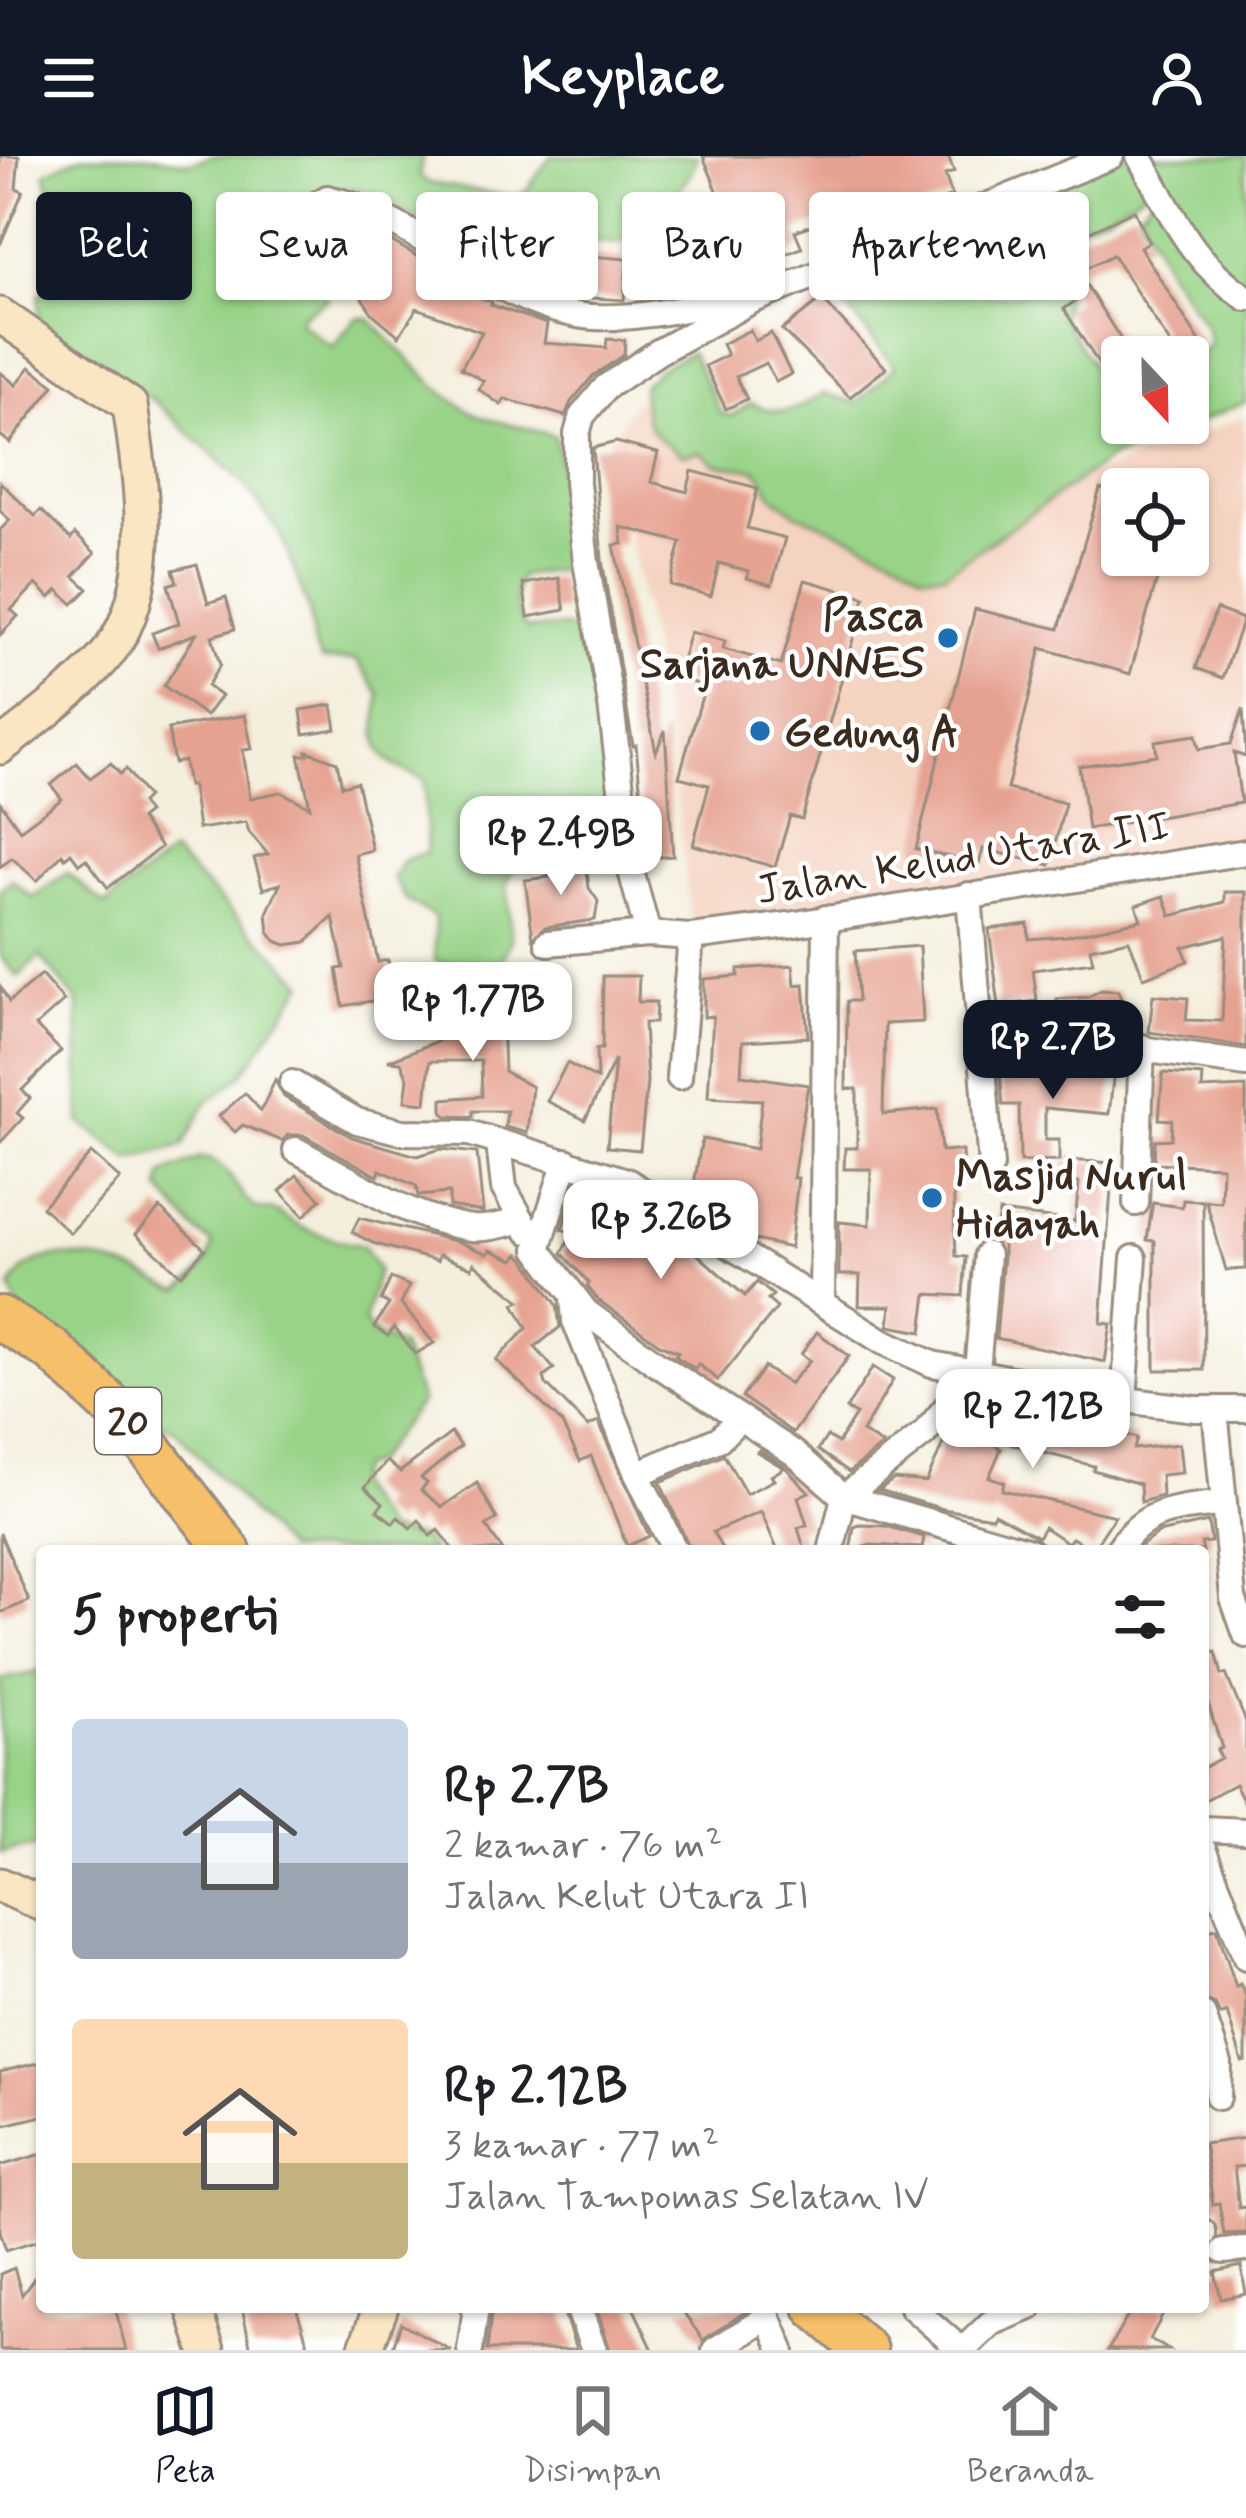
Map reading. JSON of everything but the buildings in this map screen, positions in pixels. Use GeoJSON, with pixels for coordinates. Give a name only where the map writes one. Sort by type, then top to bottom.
{"type":"FeatureCollection","features":[{"type":"Feature","properties":{"kind":"highway","name":"20"},"geometry":{"type":"LineString","coordinates":[[0,1318],[52,1350],[130,1423],[224,1545]]}},
{"type":"Feature","properties":{"kind":"highway"},"geometry":{"type":"LineString","coordinates":[[823,2313],[865,2350]]}},
{"type":"Feature","properties":{"kind":"main road"},"geometry":{"type":"LineString","coordinates":[[0,315],[130,405],[144,520],[140,565],[128,611],[111,649],[49,709],[0,747]]}},
{"type":"Feature","properties":{"kind":"main road"},"geometry":{"type":"LineString","coordinates":[[0,1885],[36,1901]]}},
{"type":"Feature","properties":{"kind":"main road"},"geometry":{"type":"LineString","coordinates":[[195,2313],[207,2350]]}},
{"type":"Feature","properties":{"kind":"main road"},"geometry":{"type":"LineString","coordinates":[[365,2350],[379,2313]]}},
{"type":"Feature","properties":{"kind":"street"},"geometry":{"type":"LineString","coordinates":[[648,934],[632,872],[611,705],[586,562],[577,483],[581,416],[606,387],[751,301],[1111,156]]}},
{"type":"Feature","properties":{"kind":"street"},"geometry":{"type":"LineString","coordinates":[[1139,156],[1195,254],[1216,278],[1246,298]]}},
{"type":"Feature","properties":{"kind":"street"},"geometry":{"type":"LineString","coordinates":[[392,220],[519,295],[579,316],[618,317],[751,301]]}},
{"type":"Feature","properties":{"kind":"street","name":"Jalan Kelud Utara III"},"geometry":{"type":"LineString","coordinates":[[548,943],[648,934],[692,937],[1246,852]]}},
{"type":"Feature","properties":{"kind":"street"},"geometry":{"type":"LineString","coordinates":[[969,895],[991,1166]]}},
{"type":"Feature","properties":{"kind":"street"},"geometry":{"type":"LineString","coordinates":[[822,1302],[826,918]]}},
{"type":"Feature","properties":{"kind":"street"},"geometry":{"type":"LineString","coordinates":[[679,1077],[692,937]]}},
{"type":"Feature","properties":{"kind":"street"},"geometry":{"type":"LineString","coordinates":[[981,1026],[1246,1064]]}},
{"type":"Feature","properties":{"kind":"street"},"geometry":{"type":"LineString","coordinates":[[1136,1203],[1142,1047]]}},
{"type":"Feature","properties":{"kind":"street"},"geometry":{"type":"LineString","coordinates":[[292,1083],[344,1116],[402,1132],[469,1133],[644,1190],[882,1341],[932,1364],[1124,1400],[1246,1409]]}},
{"type":"Feature","properties":{"kind":"street"},"geometry":{"type":"LineString","coordinates":[[499,1144],[504,1188],[520,1221],[573,1299],[657,1364],[794,1453],[844,1497],[1009,1545]]}},
{"type":"Feature","properties":{"kind":"street"},"geometry":{"type":"LineString","coordinates":[[296,1150],[440,1221],[478,1230],[520,1221]]}},
{"type":"Feature","properties":{"kind":"street"},"geometry":{"type":"LineString","coordinates":[[538,1249],[566,1161]]}},
{"type":"Feature","properties":{"kind":"street"},"geometry":{"type":"LineString","coordinates":[[832,1545],[844,1497],[924,1434],[977,1371],[987,1255]]}},
{"type":"Feature","properties":{"kind":"street"},"geometry":{"type":"LineString","coordinates":[[1124,1400],[1134,1258]]}},
{"type":"Feature","properties":{"kind":"street"},"geometry":{"type":"LineString","coordinates":[[573,1299],[575,1321],[637,1474],[672,1545]]}},
{"type":"Feature","properties":{"kind":"street"},"geometry":{"type":"LineString","coordinates":[[1215,1409],[1224,1503],[1246,1635]]}},
{"type":"Feature","properties":{"kind":"street"},"geometry":{"type":"LineString","coordinates":[[637,1474],[719,1439],[740,1418]]}},
{"type":"Feature","properties":{"kind":"street"},"geometry":{"type":"LineString","coordinates":[[1121,1545],[1131,1530],[1162,1512],[1224,1503]]}},
{"type":"Feature","properties":{"kind":"street"},"geometry":{"type":"LineString","coordinates":[[1209,1829],[1246,1831]]}},
{"type":"Feature","properties":{"kind":"street"},"geometry":{"type":"LineString","coordinates":[[1209,1864],[1246,1957]]}},
{"type":"Feature","properties":{"kind":"street"},"geometry":{"type":"LineString","coordinates":[[1209,2033],[1219,2064],[1217,2096]]}},
{"type":"Feature","properties":{"kind":"street"},"geometry":{"type":"LineString","coordinates":[[470,2350],[475,2313]]}},
{"type":"Feature","properties":{"kind":"street"},"geometry":{"type":"LineString","coordinates":[[580,2313],[594,2350]]}},
{"type":"Feature","properties":{"kind":"street"},"geometry":{"type":"LineString","coordinates":[[715,2350],[765,2313]]}},
{"type":"Feature","properties":{"kind":"street"},"geometry":{"type":"LineString","coordinates":[[766,2313],[782,2350]]}},
{"type":"Feature","properties":{"kind":"street"},"geometry":{"type":"LineString","coordinates":[[919,2313],[962,2350],[991,2323],[1015,2313]]}},
{"type":"Feature","properties":{"kind":"shaded area","name":"Pasca Sarjana UNNES"},"geometry":{"type":"Polygon","coordinates":[[[636,399],[956,526],[1101,471],[1101,576],[1209,576],[1209,468],[1109,468],[1172,444],[1209,444],[1209,430],[1246,416],[1246,844],[693,940],[671,747],[610,441],[636,399]]]}},
{"type":"Feature","properties":{"kind":"green space"},"geometry":{"type":"Polygon","coordinates":[[[81,156],[146,156],[192,163],[211,156],[423,156],[419,176],[429,183],[484,192],[416,192],[416,220],[392,204],[392,192],[337,188],[325,192],[216,192],[216,300],[326,300],[299,322],[332,347],[356,318],[368,318],[466,409],[556,437],[566,519],[577,545],[573,568],[520,576],[516,604],[527,629],[564,627],[587,635],[616,824],[597,845],[520,850],[507,883],[511,940],[500,965],[471,972],[435,961],[435,917],[406,900],[393,878],[404,860],[427,852],[424,779],[394,765],[380,749],[380,694],[356,660],[322,660],[281,535],[244,483],[154,401],[65,345],[39,319],[39,300],[192,300],[192,192],[58,192],[49,188],[45,173],[81,156]]]}},
{"type":"Feature","properties":{"kind":"green space"},"geometry":{"type":"Polygon","coordinates":[[[551,156],[698,156],[677,192],[622,192],[622,240],[598,241],[598,192],[524,192],[551,156]]]}},
{"type":"Feature","properties":{"kind":"green space"},"geometry":{"type":"Polygon","coordinates":[[[1108,156],[1129,156],[1147,188],[1089,222],[1089,192],[1028,192],[1108,156]]]}},
{"type":"Feature","properties":{"kind":"green space"},"geometry":{"type":"Polygon","coordinates":[[[1145,156],[1246,156],[1246,402],[1209,417],[1209,336],[1168,271],[1139,211],[1154,194],[1145,156]]]}},
{"type":"Feature","properties":{"kind":"green space"},"geometry":{"type":"Polygon","coordinates":[[[841,300],[1064,300],[1061,317],[1101,379],[1101,444],[1145,444],[1109,459],[945,573],[923,574],[900,558],[796,513],[774,497],[757,470],[715,464],[701,452],[683,455],[650,428],[644,411],[642,386],[656,371],[691,352],[721,413],[732,416],[751,403],[771,411],[788,410],[824,393],[857,403],[895,367],[841,300]]]}},
{"type":"Feature","properties":{"kind":"green space"},"geometry":{"type":"Polygon","coordinates":[[[172,853],[304,983],[241,1076],[205,1104],[183,1146],[130,1160],[80,1122],[78,1002],[40,956],[18,977],[0,956],[0,890],[12,880],[33,898],[67,873],[105,905],[172,853]]]}},
{"type":"Feature","properties":{"kind":"green space"},"geometry":{"type":"Polygon","coordinates":[[[201,1158],[212,1160],[256,1208],[277,1212],[323,1236],[363,1246],[378,1270],[364,1322],[375,1335],[400,1346],[421,1401],[374,1462],[359,1469],[353,1484],[386,1531],[422,1538],[427,1545],[281,1545],[176,1431],[114,1397],[20,1314],[11,1288],[21,1273],[49,1258],[103,1261],[180,1290],[197,1275],[213,1244],[160,1189],[164,1174],[201,1158]]]}},
{"type":"Feature","properties":{"kind":"green space"},"geometry":{"type":"Polygon","coordinates":[[[36,1672],[36,1846],[0,1853],[0,1680],[36,1672]]]}},
{"type":"Feature","properties":{"kind":"place","name":"Pasca Sarjana UNNES"},"geometry":{"type":"Point","coordinates":[948,638]}},
{"type":"Feature","properties":{"kind":"place","name":"Gedung A"},"geometry":{"type":"Point","coordinates":[760,731]}},
{"type":"Feature","properties":{"kind":"place","name":"Masjid Nurul Hidayah"},"geometry":{"type":"Point","coordinates":[932,1198]}}]}
